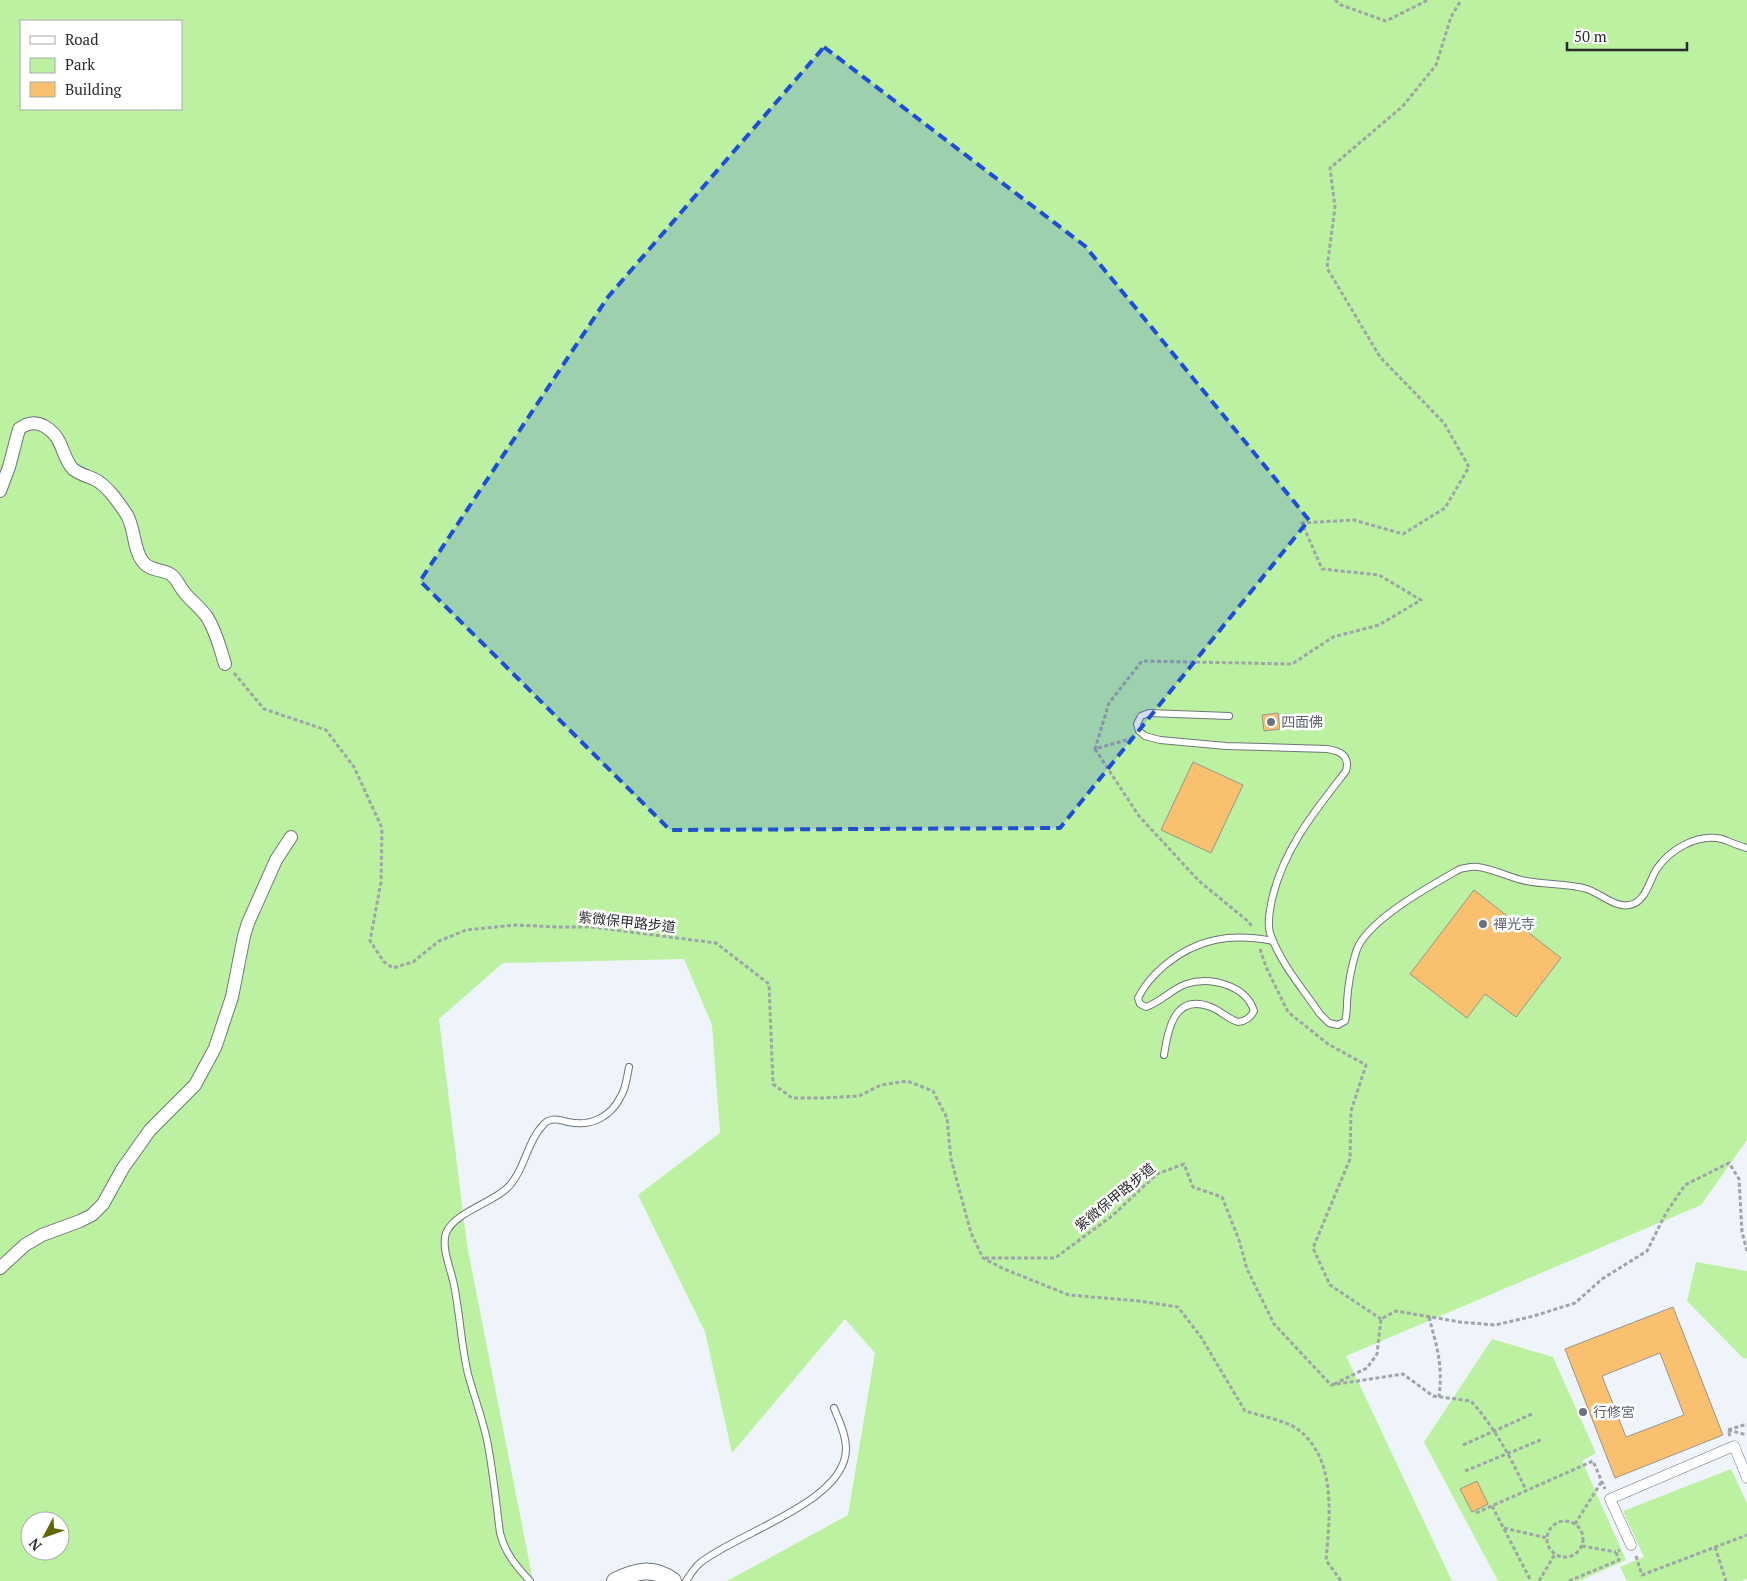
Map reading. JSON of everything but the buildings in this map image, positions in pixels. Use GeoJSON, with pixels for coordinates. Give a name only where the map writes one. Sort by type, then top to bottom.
{"type":"FeatureCollection","features":[{"type":"Feature","properties":{"kind":"street"},"geometry":{"type":"LineString","coordinates":[[0,491],[10,467],[19,429],[32,422],[48,429],[56,436],[73,469],[103,485],[120,505],[131,522],[138,554],[143,561],[148,566],[170,574],[207,617],[216,633],[225,664]]}},
{"type":"Feature","properties":{"kind":"street"},"geometry":{"type":"LineString","coordinates":[[0,1268],[25,1245],[42,1235],[80,1221],[92,1214],[103,1204],[123,1168],[150,1130],[195,1085],[214,1048],[229,1006],[248,923],[276,860],[291,837]]}},
{"type":"Feature","properties":{"kind":"street"},"geometry":{"type":"LineString","coordinates":[[1631,1546],[1610,1499],[1734,1446],[1747,1478]]}},
{"type":"Feature","properties":{"kind":"street"},"geometry":{"type":"LineString","coordinates":[[615,1581],[636,1572],[653,1571],[672,1581]]}},
{"type":"Feature","properties":{"kind":"lane"},"geometry":{"type":"LineString","coordinates":[[1229,716],[1149,713],[1141,716],[1137,724],[1139,732],[1160,740],[1194,744],[1338,751],[1345,756],[1348,763],[1346,771],[1308,820],[1289,853],[1275,889],[1269,913],[1269,931],[1277,951],[1320,1014],[1329,1023],[1338,1025],[1345,1021],[1352,966],[1357,949],[1365,935],[1381,920],[1403,904],[1460,869],[1479,867],[1524,881],[1545,885],[1580,887],[1594,891],[1619,905],[1630,905],[1639,900],[1647,889],[1656,870],[1668,856],[1682,846],[1702,839],[1720,839],[1747,848]]}},
{"type":"Feature","properties":{"kind":"lane"},"geometry":{"type":"LineString","coordinates":[[1164,1055],[1169,1025],[1182,1009],[1190,1004],[1199,1003],[1212,1007],[1238,1022],[1245,1021],[1251,1017],[1254,1011],[1252,1005],[1238,990],[1213,981],[1198,981],[1184,984],[1154,1004],[1146,1007],[1140,1004],[1138,998],[1152,976],[1174,958],[1192,947],[1213,940],[1230,937],[1274,941]]}},
{"type":"Feature","properties":{"kind":"lane"},"geometry":{"type":"LineString","coordinates":[[530,1581],[512,1561],[504,1548],[500,1533],[487,1440],[468,1373],[456,1294],[445,1245],[446,1235],[450,1226],[462,1216],[506,1189],[515,1180],[539,1129],[546,1122],[554,1119],[582,1124],[591,1123],[605,1116],[622,1095],[629,1067]]}},
{"type":"Feature","properties":{"kind":"lane"},"geometry":{"type":"LineString","coordinates":[[686,1581],[700,1563],[799,1508],[819,1494],[835,1478],[844,1463],[846,1449],[844,1434],[834,1408]]}},
{"type":"Feature","properties":{"kind":"path"},"geometry":{"type":"LineString","coordinates":[[1334,0],[1341,5],[1386,21],[1428,0]]}},
{"type":"Feature","properties":{"kind":"path"},"geometry":{"type":"LineString","coordinates":[[1095,749],[1109,703],[1142,661],[1292,664],[1333,637],[1379,625],[1421,600],[1379,575],[1322,569],[1302,523],[1354,520],[1403,534],[1445,508],[1469,467],[1444,423],[1380,357],[1327,268],[1335,207],[1330,168],[1403,106],[1436,65],[1452,17],[1461,0]]}},
{"type":"Feature","properties":{"kind":"path","name":"紫微保甲路步道"},"geometry":{"type":"LineString","coordinates":[[225,664],[264,709],[326,730],[354,767],[382,828],[381,882],[370,942],[384,962],[393,968],[413,962],[439,941],[466,930],[515,925],[557,928],[592,927],[716,943],[768,984],[773,1084],[792,1098],[858,1096],[881,1085],[907,1080],[933,1091],[947,1118],[951,1159],[971,1233],[983,1258],[1055,1258],[1112,1216],[1157,1174],[1184,1164],[1193,1187],[1222,1197],[1239,1240],[1247,1269],[1274,1324],[1331,1385]]}},
{"type":"Feature","properties":{"kind":"path"},"geometry":{"type":"LineString","coordinates":[[1095,749],[1143,734]]}},
{"type":"Feature","properties":{"kind":"path"},"geometry":{"type":"LineString","coordinates":[[1095,749],[1139,816],[1199,881],[1249,922],[1257,938],[1266,967],[1288,1012],[1328,1044],[1366,1064],[1351,1111],[1350,1159],[1313,1248],[1330,1285],[1381,1319]]}},
{"type":"Feature","properties":{"kind":"path"},"geometry":{"type":"LineString","coordinates":[[1381,1319],[1396,1311],[1496,1325],[1534,1316],[1575,1303],[1602,1279],[1647,1251],[1666,1213],[1685,1185],[1729,1163],[1739,1179],[1742,1232],[1747,1251]]}},
{"type":"Feature","properties":{"kind":"path"},"geometry":{"type":"LineString","coordinates":[[983,1258],[1004,1269],[1069,1295],[1139,1301],[1178,1307],[1201,1337],[1245,1411],[1294,1427],[1312,1442],[1326,1473],[1329,1522],[1326,1560],[1341,1581]]}},
{"type":"Feature","properties":{"kind":"path"},"geometry":{"type":"LineString","coordinates":[[1429,1317],[1438,1351],[1441,1376],[1439,1397]]}},
{"type":"Feature","properties":{"kind":"path"},"geometry":{"type":"LineString","coordinates":[[1331,1385],[1367,1368],[1377,1354],[1381,1319]]}},
{"type":"Feature","properties":{"kind":"path"},"geometry":{"type":"LineString","coordinates":[[1331,1385],[1403,1374],[1433,1396],[1472,1401],[1494,1430],[1508,1453],[1526,1490]]}},
{"type":"Feature","properties":{"kind":"path"},"geometry":{"type":"LineString","coordinates":[[1463,1445],[1532,1414]]}},
{"type":"Feature","properties":{"kind":"path"},"geometry":{"type":"LineString","coordinates":[[1465,1471],[1542,1439]]}},
{"type":"Feature","properties":{"kind":"path"},"geometry":{"type":"LineString","coordinates":[[1476,1513],[1593,1461],[1610,1499]]}},
{"type":"Feature","properties":{"kind":"path"},"geometry":{"type":"LineString","coordinates":[[1576,1524],[1602,1481]]}},
{"type":"Feature","properties":{"kind":"path"},"geometry":{"type":"LineString","coordinates":[[1492,1506],[1531,1581]]}},
{"type":"Feature","properties":{"kind":"path"},"geometry":{"type":"LineString","coordinates":[[1559,1522],[1576,1524],[1582,1534],[1582,1546],[1579,1551],[1568,1557],[1555,1554],[1549,1547],[1547,1538],[1550,1530],[1559,1522]]}},
{"type":"Feature","properties":{"kind":"path"},"geometry":{"type":"LineString","coordinates":[[1503,1528],[1547,1538]]}},
{"type":"Feature","properties":{"kind":"path"},"geometry":{"type":"LineString","coordinates":[[1638,1561],[1642,1575],[1747,1535]]}},
{"type":"Feature","properties":{"kind":"path"},"geometry":{"type":"LineString","coordinates":[[1582,1546],[1616,1552],[1631,1546]]}},
{"type":"Feature","properties":{"kind":"path"},"geometry":{"type":"LineString","coordinates":[[1715,1547],[1726,1581]]}},
{"type":"Feature","properties":{"kind":"path"},"geometry":{"type":"LineString","coordinates":[[1569,1581],[1619,1560],[1616,1552]]}},
{"type":"Feature","properties":{"kind":"path"},"geometry":{"type":"LineString","coordinates":[[1539,1581],[1555,1554]]}},
{"type":"Feature","properties":{"kind":"highlighted area"},"geometry":{"type":"Polygon","coordinates":[[[824,47],[1085,246],[1309,520],[1060,828],[670,830],[420,581],[608,297],[824,47]]]}},
{"type":"Feature","properties":{"kind":"green space"},"geometry":{"type":"Polygon","coordinates":[[[0,0],[1747,0],[1747,1140],[1701,1205],[1346,1356],[1452,1581],[727,1581],[848,1515],[875,1353],[845,1319],[732,1453],[705,1332],[638,1195],[720,1133],[712,1025],[684,959],[503,963],[439,1019],[467,1245],[533,1581],[0,1581],[0,0]]]}},
{"type":"Feature","properties":{"kind":"green space"},"geometry":{"type":"Polygon","coordinates":[[[1696,1262],[1747,1271],[1747,1358],[1744,1359],[1687,1301],[1696,1262]]]}},
{"type":"Feature","properties":{"kind":"green space"},"geometry":{"type":"Polygon","coordinates":[[[1492,1339],[1553,1357],[1596,1453],[1582,1461],[1626,1560],[1579,1581],[1498,1581],[1424,1442],[1492,1339]]]}},
{"type":"Feature","properties":{"kind":"green space"},"geometry":{"type":"Polygon","coordinates":[[[1731,1469],[1747,1503],[1747,1579],[1741,1581],[1627,1581],[1620,1567],[1644,1557],[1623,1511],[1731,1469]]]}},
{"type":"Feature","properties":{"kind":"place","name":"四面佛"},"geometry":{"type":"Point","coordinates":[1271,722]}},
{"type":"Feature","properties":{"kind":"place","name":"禪光寺"},"geometry":{"type":"Point","coordinates":[1483,924]}},
{"type":"Feature","properties":{"kind":"place","name":"行修宮"},"geometry":{"type":"Point","coordinates":[1583,1412]}}]}
